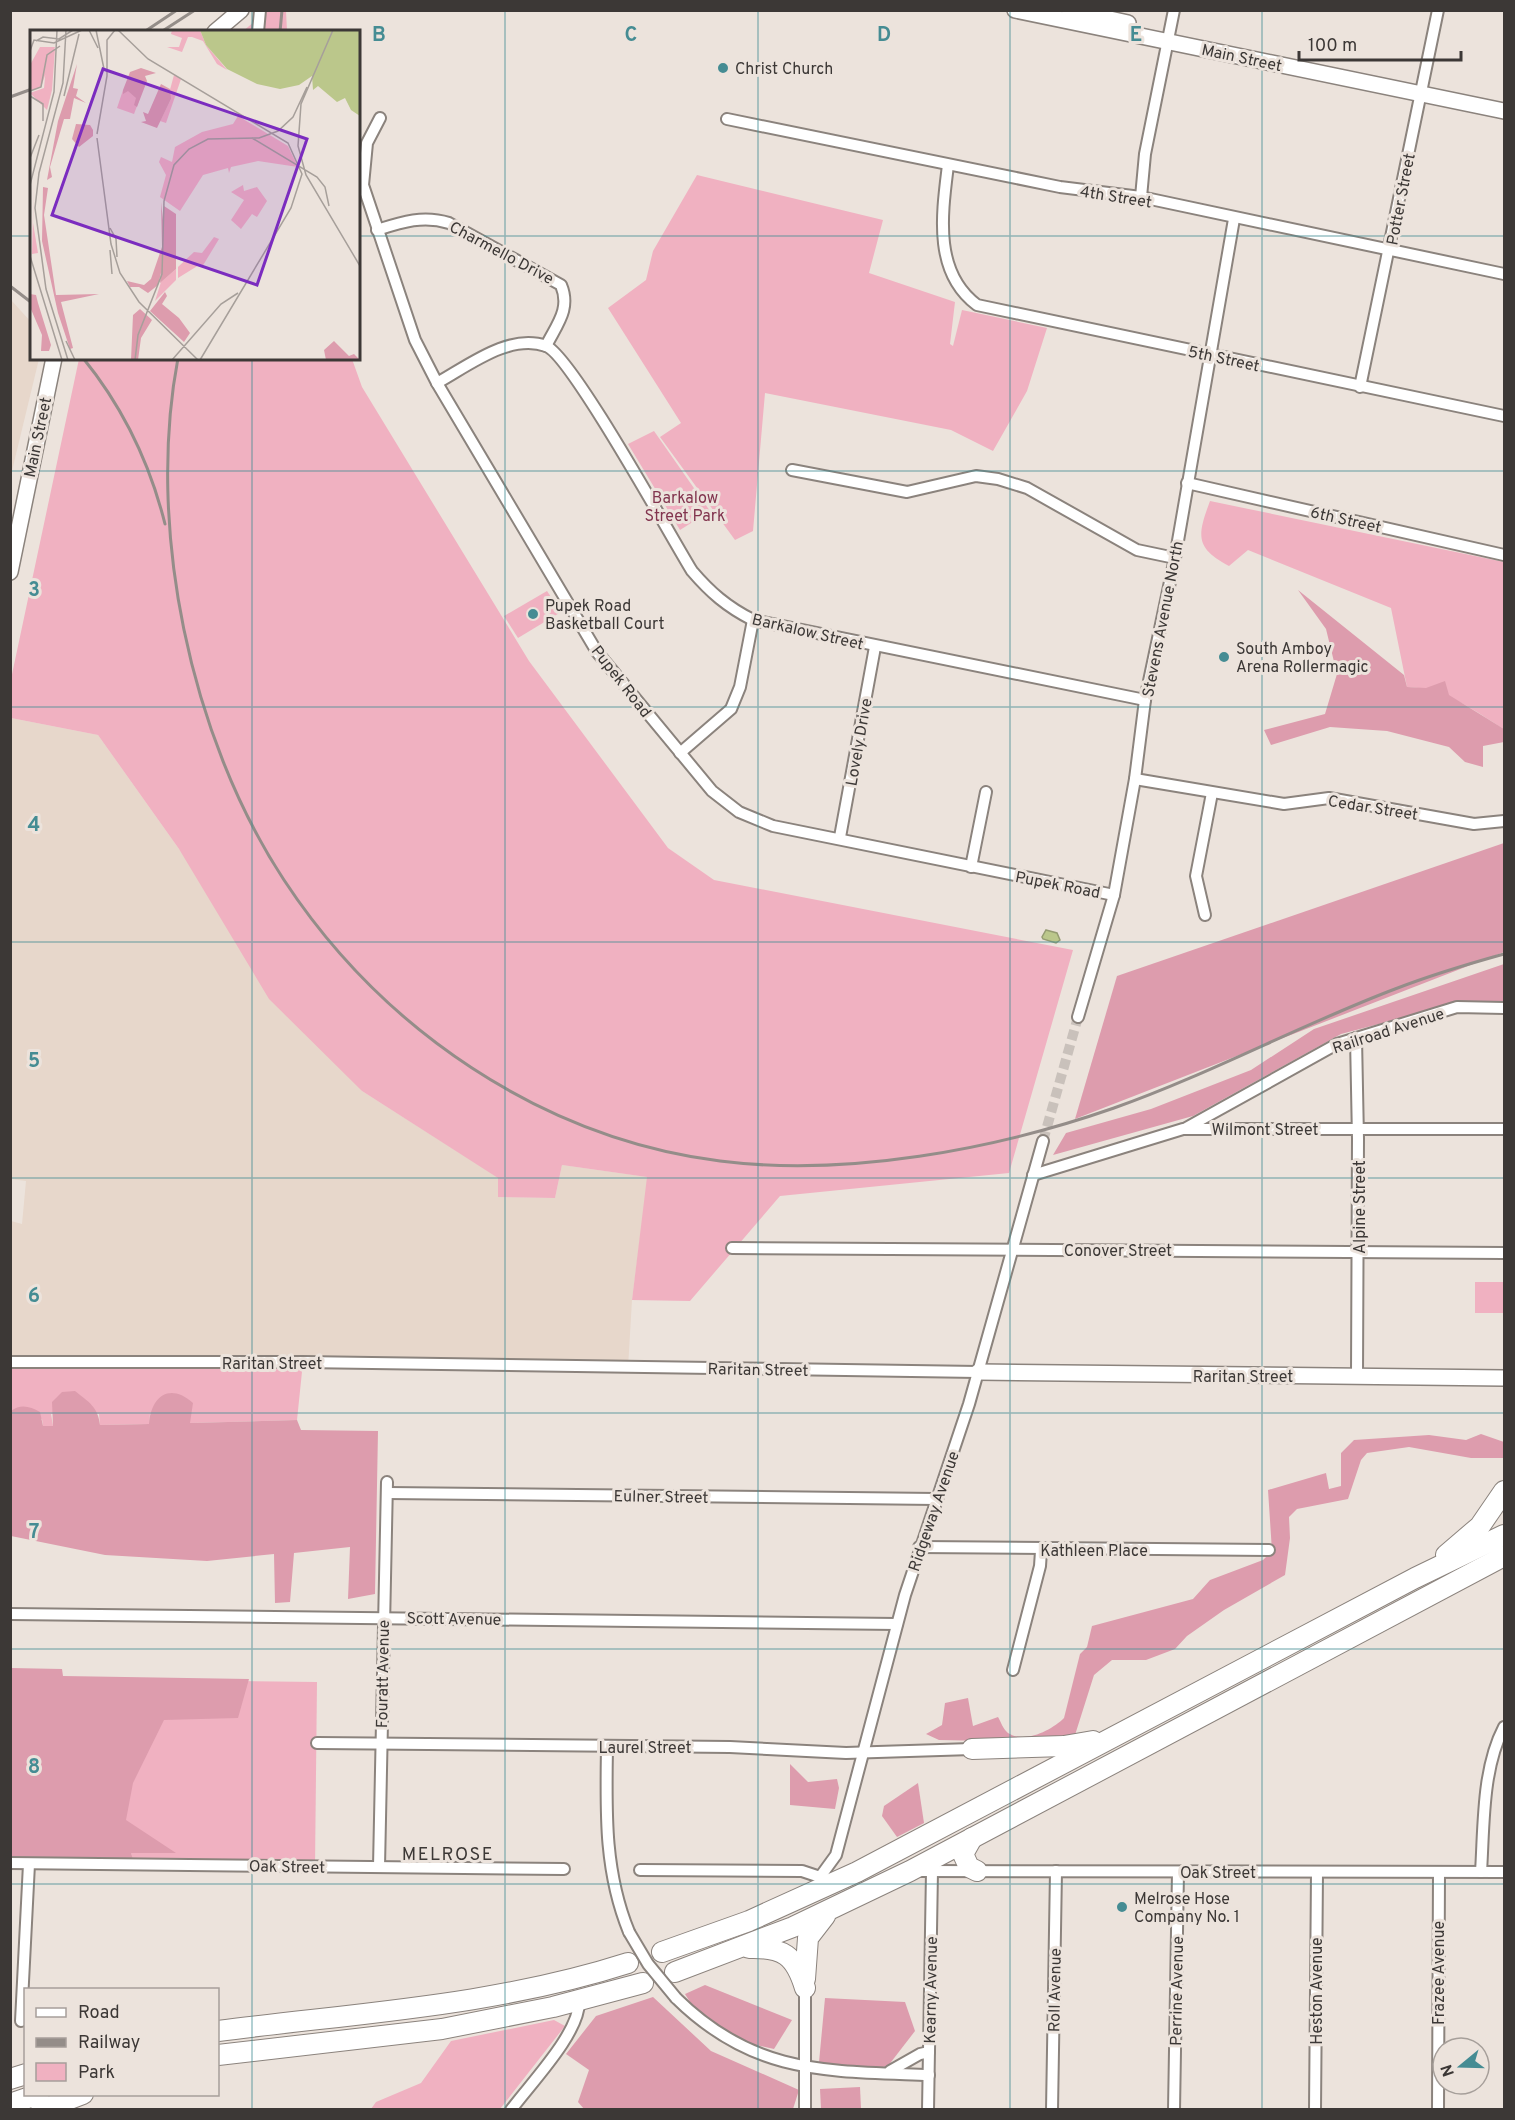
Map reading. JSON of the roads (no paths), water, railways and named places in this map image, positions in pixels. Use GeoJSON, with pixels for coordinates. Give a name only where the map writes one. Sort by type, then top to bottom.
{"type":"FeatureCollection","features":[{"type":"Feature","properties":{"kind":"highway"},"geometry":{"type":"LineString","coordinates":[[1415,1578],[1472,1534],[1504,1491]]}},
{"type":"Feature","properties":{"kind":"highway"},"geometry":{"type":"LineString","coordinates":[[662,1952],[793,1902],[874,1863],[1415,1578],[1504,1535]]}},
{"type":"Feature","properties":{"kind":"highway"},"geometry":{"type":"LineString","coordinates":[[675,1972],[833,1909],[910,1871],[1504,1556]]}},
{"type":"Feature","properties":{"kind":"highway"},"geometry":{"type":"LineString","coordinates":[[972,1749],[1064,1746],[1119,1734]]}},
{"type":"Feature","properties":{"kind":"highway"},"geometry":{"type":"LineString","coordinates":[[972,1838],[963,1854],[969,1867],[978,1871]]}},
{"type":"Feature","properties":{"kind":"highway"},"geometry":{"type":"LineString","coordinates":[[793,1902],[820,1877]]}},
{"type":"Feature","properties":{"kind":"highway"},"geometry":{"type":"LineString","coordinates":[[806,1988],[808,1938],[814,1926],[833,1909]]}},
{"type":"Feature","properties":{"kind":"highway"},"geometry":{"type":"LineString","coordinates":[[737,1949],[766,1948],[785,1953],[796,1965],[806,1988]]}},
{"type":"Feature","properties":{"kind":"highway"},"geometry":{"type":"LineString","coordinates":[[219,2031],[439,2006],[561,1982],[628,1964]]}},
{"type":"Feature","properties":{"kind":"highway"},"geometry":{"type":"LineString","coordinates":[[219,2055],[422,2032],[579,2001],[643,1983]]}},
{"type":"Feature","properties":{"kind":"highway"},"geometry":{"type":"LineString","coordinates":[[10,2104],[41,2106],[76,2096]]}},
{"type":"Feature","properties":{"kind":"main road"},"geometry":{"type":"LineString","coordinates":[[217,30],[241,10]]}},
{"type":"Feature","properties":{"kind":"main road","name":"Main Street"},"geometry":{"type":"LineString","coordinates":[[1016,10],[1169,36],[1421,88],[1504,100]]}},
{"type":"Feature","properties":{"kind":"main road","name":"Main Street"},"geometry":{"type":"LineString","coordinates":[[1069,10],[1169,36]]}},
{"type":"Feature","properties":{"kind":"main road","name":"Main Street"},"geometry":{"type":"LineString","coordinates":[[1421,88],[1504,111]]}},
{"type":"Feature","properties":{"kind":"main road","name":"Main Street"},"geometry":{"type":"LineString","coordinates":[[10,572],[54,360]]}},
{"type":"Feature","properties":{"kind":"main road","name":"Main Street"},"geometry":{"type":"LineString","coordinates":[[10,547],[20,516]]}},
{"type":"Feature","properties":{"kind":"main road","name":"Raritan Street"},"geometry":{"type":"LineString","coordinates":[[978,1372],[1504,1378]]}},
{"type":"Feature","properties":{"kind":"street"},"geometry":{"type":"LineString","coordinates":[[258,30],[260,10]]}},
{"type":"Feature","properties":{"kind":"street"},"geometry":{"type":"LineString","coordinates":[[1141,197],[1145,154],[1174,10]]}},
{"type":"Feature","properties":{"kind":"street","name":"Potter Street"},"geometry":{"type":"LineString","coordinates":[[1360,387],[1390,251],[1438,10]]}},
{"type":"Feature","properties":{"kind":"street","name":"Pupek Road"},"geometry":{"type":"LineString","coordinates":[[380,118],[367,143],[363,185],[376,230],[415,340],[437,383],[597,652],[712,791],[739,812],[773,826],[840,837],[971,867],[1114,895]]}},
{"type":"Feature","properties":{"kind":"street","name":"4th Street"},"geometry":{"type":"LineString","coordinates":[[727,119],[1060,187],[1141,197],[1234,219],[1504,274]]}},
{"type":"Feature","properties":{"kind":"street","name":"5th Street"},"geometry":{"type":"LineString","coordinates":[[948,165],[941,220],[945,251],[954,280],[966,297],[977,305],[1504,416]]}},
{"type":"Feature","properties":{"kind":"street","name":"Charmello Drive"},"geometry":{"type":"LineString","coordinates":[[376,230],[404,221],[433,218],[450,223],[561,285],[567,298],[565,308],[546,346]]}},
{"type":"Feature","properties":{"kind":"street","name":"Stevens Avenue North"},"geometry":{"type":"LineString","coordinates":[[1078,1017],[1114,895],[1135,779],[1145,700],[1175,558],[1234,219]]}},
{"type":"Feature","properties":{"kind":"street"},"geometry":{"type":"LineString","coordinates":[[437,383],[506,345],[523,343],[546,346]]}},
{"type":"Feature","properties":{"kind":"street","name":"Barkalow Street"},"geometry":{"type":"LineString","coordinates":[[546,346],[558,353],[583,389],[692,571],[713,596],[731,609],[753,620],[875,647],[1145,700]]}},
{"type":"Feature","properties":{"kind":"street"},"geometry":{"type":"LineString","coordinates":[[792,470],[907,492],[976,476],[998,479],[1027,488],[1137,550],[1175,558]]}},
{"type":"Feature","properties":{"kind":"street","name":"6th Street"},"geometry":{"type":"LineString","coordinates":[[1187,483],[1504,555]]}},
{"type":"Feature","properties":{"kind":"street"},"geometry":{"type":"LineString","coordinates":[[680,753],[731,709],[740,687],[753,620]]}},
{"type":"Feature","properties":{"kind":"street","name":"Lovely Drive"},"geometry":{"type":"LineString","coordinates":[[840,837],[875,647]]}},
{"type":"Feature","properties":{"kind":"street","name":"Cedar Street"},"geometry":{"type":"LineString","coordinates":[[1135,779],[1284,804],[1329,798],[1474,824],[1504,821]]}},
{"type":"Feature","properties":{"kind":"street"},"geometry":{"type":"LineString","coordinates":[[971,867],[986,792]]}},
{"type":"Feature","properties":{"kind":"street"},"geometry":{"type":"LineString","coordinates":[[1205,915],[1196,876],[1212,793]]}},
{"type":"Feature","properties":{"kind":"street","name":"Railroad Avenue"},"geometry":{"type":"LineString","coordinates":[[1183,1129],[1337,1044],[1457,1007],[1504,1008]]}},
{"type":"Feature","properties":{"kind":"street","name":"Alpine Street"},"geometry":{"type":"LineString","coordinates":[[1356,1038],[1359,1251],[1357,1376]]}},
{"type":"Feature","properties":{"kind":"street","name":"Wilmont Street"},"geometry":{"type":"LineString","coordinates":[[1033,1175],[1183,1129],[1504,1129]]}},
{"type":"Feature","properties":{"kind":"street","name":"Ridgeway Avenue"},"geometry":{"type":"LineString","coordinates":[[820,1877],[839,1847],[897,1624],[919,1548],[962,1428],[1043,1141]]}},
{"type":"Feature","properties":{"kind":"street","name":"Conover Street"},"geometry":{"type":"LineString","coordinates":[[732,1248],[1504,1253]]}},
{"type":"Feature","properties":{"kind":"street","name":"Raritan Street"},"geometry":{"type":"LineString","coordinates":[[10,1362],[303,1362],[978,1372]]}},
{"type":"Feature","properties":{"kind":"street","name":"Eulner Street"},"geometry":{"type":"LineString","coordinates":[[387,1487],[936,1499]]}},
{"type":"Feature","properties":{"kind":"street","name":"Fouratt Avenue"},"geometry":{"type":"LineString","coordinates":[[379,1867],[387,1487]]}},
{"type":"Feature","properties":{"kind":"street","name":"Kathleen Place"},"geometry":{"type":"LineString","coordinates":[[919,1548],[1041,1551],[1269,1550]]}},
{"type":"Feature","properties":{"kind":"street"},"geometry":{"type":"LineString","coordinates":[[1013,1670],[1040,1566],[1041,1551]]}},
{"type":"Feature","properties":{"kind":"street","name":"Scott Avenue"},"geometry":{"type":"LineString","coordinates":[[10,1614],[897,1624]]}},
{"type":"Feature","properties":{"kind":"street"},"geometry":{"type":"LineString","coordinates":[[1481,1872],[1488,1784],[1498,1739],[1504,1727]]}},
{"type":"Feature","properties":{"kind":"street","name":"Laurel Street"},"geometry":{"type":"LineString","coordinates":[[317,1743],[863,1752],[972,1749]]}},
{"type":"Feature","properties":{"kind":"street"},"geometry":{"type":"LineString","coordinates":[[607,1747],[608,1860],[616,1897],[629,1932],[648,1964],[676,1998],[709,2027],[747,2050],[807,2068],[928,2075]]}},
{"type":"Feature","properties":{"kind":"street","name":"Oak Street"},"geometry":{"type":"LineString","coordinates":[[10,1863],[564,1869]]}},
{"type":"Feature","properties":{"kind":"street"},"geometry":{"type":"LineString","coordinates":[[21,2020],[29,1864]]}},
{"type":"Feature","properties":{"kind":"street"},"geometry":{"type":"LineString","coordinates":[[640,1870],[802,1871],[820,1877]]}},
{"type":"Feature","properties":{"kind":"street","name":"Oak Street"},"geometry":{"type":"LineString","coordinates":[[910,1871],[1504,1872]]}},
{"type":"Feature","properties":{"kind":"street","name":"Kearny Avenue"},"geometry":{"type":"LineString","coordinates":[[928,2109],[932,1871]]}},
{"type":"Feature","properties":{"kind":"street","name":"Roll Avenue"},"geometry":{"type":"LineString","coordinates":[[1052,2109],[1056,1871]]}},
{"type":"Feature","properties":{"kind":"street","name":"Perrine Avenue"},"geometry":{"type":"LineString","coordinates":[[1174,2109],[1178,1872]]}},
{"type":"Feature","properties":{"kind":"street","name":"Heston Avenue"},"geometry":{"type":"LineString","coordinates":[[1315,2109],[1317,1872]]}},
{"type":"Feature","properties":{"kind":"street","name":"Frazee Avenue"},"geometry":{"type":"LineString","coordinates":[[1438,2109],[1439,1872]]}},
{"type":"Feature","properties":{"kind":"street"},"geometry":{"type":"LineString","coordinates":[[805,2109],[806,1988]]}},
{"type":"Feature","properties":{"kind":"street"},"geometry":{"type":"LineString","coordinates":[[511,2109],[570,2031],[578,2014],[579,2001]]}},
{"type":"Feature","properties":{"kind":"street"},"geometry":{"type":"LineString","coordinates":[[880,2074],[900,2067],[920,2054],[929,2052]]}},
{"type":"Feature","properties":{"kind":"tunnel"},"geometry":{"type":"LineString","coordinates":[[1043,1141],[1078,1017]]}},
{"type":"Feature","properties":{"kind":"railway"},"geometry":{"type":"LineString","coordinates":[[147,30],[177,10]]}},
{"type":"Feature","properties":{"kind":"railway"},"geometry":{"type":"LineString","coordinates":[[164,30],[195,10]]}},
{"type":"Feature","properties":{"kind":"railway"},"geometry":{"type":"LineString","coordinates":[[280,30],[282,10]]}},
{"type":"Feature","properties":{"kind":"railway"},"geometry":{"type":"LineString","coordinates":[[10,97],[30,90]]}},
{"type":"Feature","properties":{"kind":"railway"},"geometry":{"type":"LineString","coordinates":[[10,286],[30,301]]}},
{"type":"Feature","properties":{"kind":"railway"},"geometry":{"type":"LineString","coordinates":[[85,360],[110,396],[133,436],[151,479],[165,524]]}},
{"type":"Feature","properties":{"kind":"railway"},"geometry":{"type":"LineString","coordinates":[[178,360],[170,423],[168,491],[173,560],[184,629],[201,697],[223,762],[251,823],[284,880],[324,934],[368,984],[418,1028],[472,1068],[529,1101],[590,1128],[654,1148],[720,1161],[768,1165],[818,1165],[919,1156],[1020,1136],[1114,1108],[1150,1095],[1395,989],[1504,954]]}},
{"type":"Feature","properties":{"kind":"place","name":"Christ Church"},"geometry":{"type":"Point","coordinates":[723,68]}},
{"type":"Feature","properties":{"kind":"place","name":"Pupek Road Basketball Court"},"geometry":{"type":"Point","coordinates":[533,614]}},
{"type":"Feature","properties":{"kind":"place","name":"South Amboy Arena Rollermagic"},"geometry":{"type":"Point","coordinates":[1224,657]}},
{"type":"Feature","properties":{"kind":"place","name":"Melrose Hose Company No. 1"},"geometry":{"type":"Point","coordinates":[1122,1907]}},
{"type":"Feature","properties":{"kind":"district","name":"MELROSE"},"geometry":{"type":"Point","coordinates":[448,1854]}},
{"type":"Feature","properties":{"kind":"park label","name":"Barkalow Street Park"},"geometry":{"type":"Point","coordinates":[685,506]}}]}
